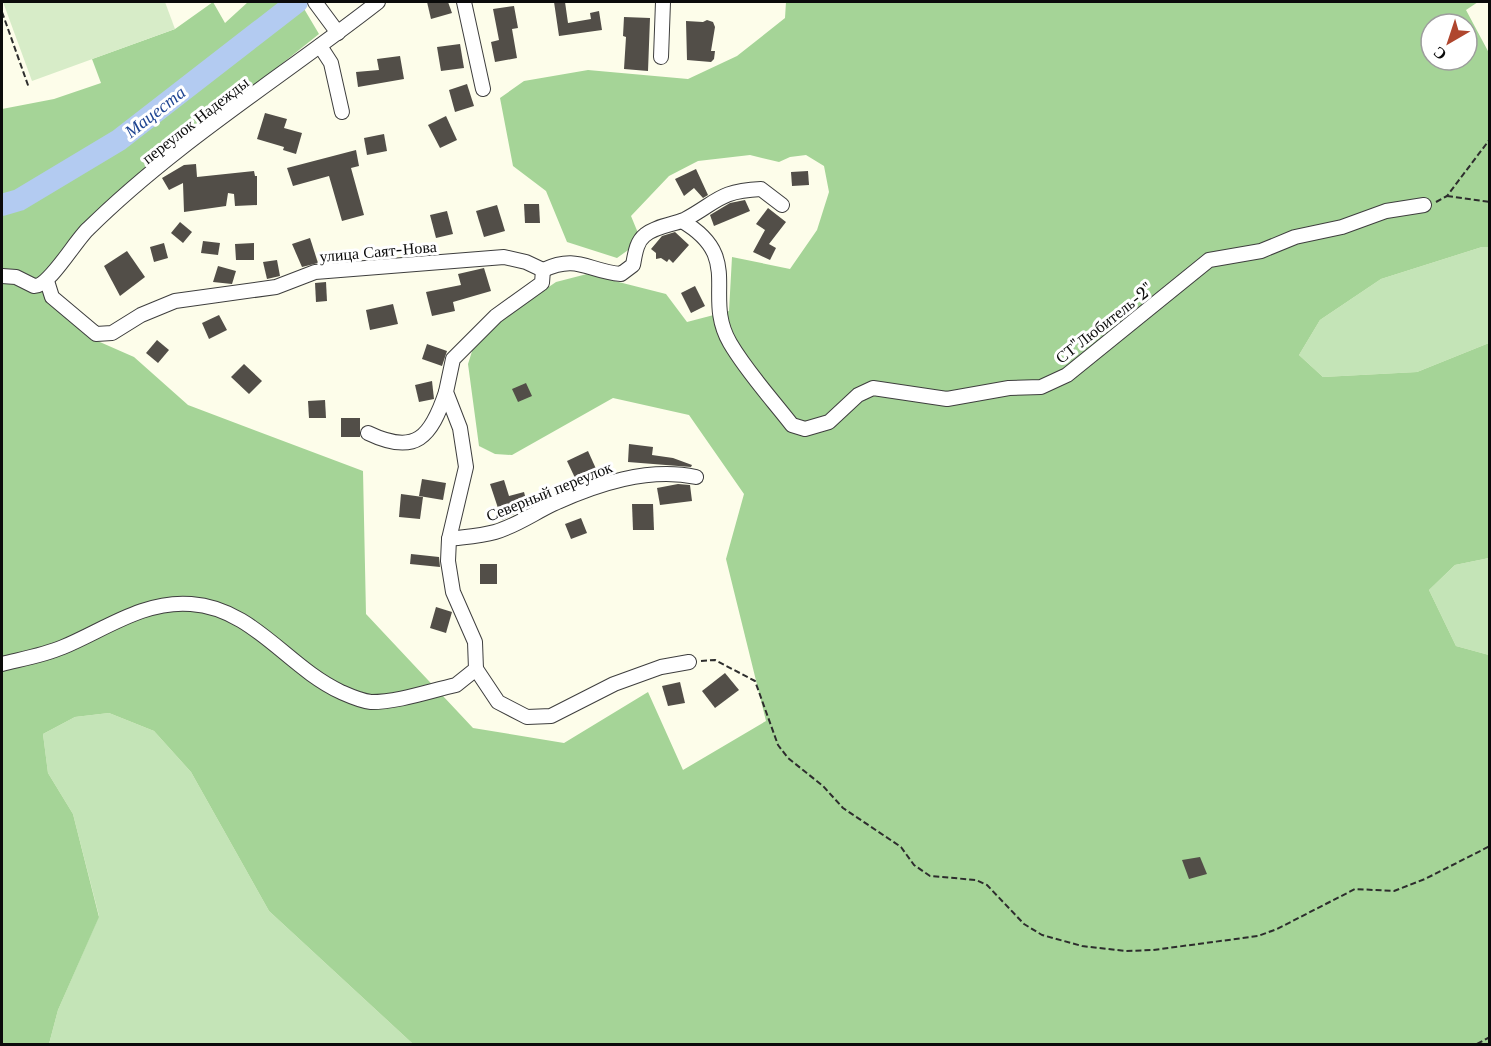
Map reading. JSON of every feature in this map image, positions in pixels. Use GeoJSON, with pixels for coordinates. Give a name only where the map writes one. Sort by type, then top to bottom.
{"type":"FeatureCollection","features":[{"type":"Feature","properties":{"kind":"street"},"geometry":{"type":"LineString","coordinates":[[315,2],[338,33]]}},
{"type":"Feature","properties":{"kind":"street","name":"переулок Надежды"},"geometry":{"type":"LineString","coordinates":[[47,281],[70,248],[97,220],[177,152],[378,2]]}},
{"type":"Feature","properties":{"kind":"street"},"geometry":{"type":"LineString","coordinates":[[464,2],[483,89]]}},
{"type":"Feature","properties":{"kind":"street"},"geometry":{"type":"LineString","coordinates":[[661,57],[663,2]]}},
{"type":"Feature","properties":{"kind":"street"},"geometry":{"type":"LineString","coordinates":[[320,46],[331,63],[342,112]]}},
{"type":"Feature","properties":{"kind":"street"},"geometry":{"type":"LineString","coordinates":[[368,434],[388,443],[401,444],[413,442],[425,436],[438,416],[453,358],[496,316],[536,289],[542,283],[543,270],[560,262],[570,262],[621,274],[633,265],[638,244],[645,235],[670,222],[682,221],[724,194],[761,189],[782,205]]}},
{"type":"Feature","properties":{"kind":"street","name":"СТ\"Любитель-2\""},"geometry":{"type":"LineString","coordinates":[[682,221],[697,229],[712,245],[716,254],[719,262],[721,311],[729,341],[792,425],[806,429],[829,422],[858,395],[873,388],[947,399],[1009,388],[1041,387],[1067,375],[1209,260],[1261,251],[1296,237],[1342,227],[1386,211],[1424,205]]}},
{"type":"Feature","properties":{"kind":"street","name":"улица Саят-Нова"},"geometry":{"type":"LineString","coordinates":[[47,281],[52,297],[96,334],[102,335],[112,333],[141,315],[175,301],[276,287],[315,272],[504,257],[526,262],[543,270]]}},
{"type":"Feature","properties":{"kind":"street"},"geometry":{"type":"LineString","coordinates":[[2,276],[16,277],[34,286],[47,281]]}},
{"type":"Feature","properties":{"kind":"street"},"geometry":{"type":"LineString","coordinates":[[446,392],[460,428],[466,467],[449,539],[448,561],[453,592],[475,642],[476,669],[498,702],[527,717],[551,716],[614,684],[661,666],[689,662]]}},
{"type":"Feature","properties":{"kind":"street","name":"Северный переулок"},"geometry":{"type":"LineString","coordinates":[[449,539],[495,533],[522,522],[553,504],[626,477],[681,474],[696,477]]}},
{"type":"Feature","properties":{"kind":"street"},"geometry":{"type":"LineString","coordinates":[[2,664],[61,648],[133,613],[175,603],[214,608],[235,616],[258,629],[277,649],[323,684],[369,702],[389,700],[456,685],[476,669]]}},
{"type":"Feature","properties":{"kind":"path"},"geometry":{"type":"LineString","coordinates":[[2,12],[29,88]]}},
{"type":"Feature","properties":{"kind":"path"},"geometry":{"type":"LineString","coordinates":[[1447,196],[1490,139]]}},
{"type":"Feature","properties":{"kind":"path"},"geometry":{"type":"LineString","coordinates":[[1424,205],[1447,196],[1490,202]]}},
{"type":"Feature","properties":{"kind":"path"},"geometry":{"type":"LineString","coordinates":[[689,662],[715,660],[755,681],[778,745],[788,758],[823,786],[843,808],[901,847],[914,865],[930,876],[976,880],[987,885],[1024,924],[1042,935],[1082,946],[1126,951],[1153,950],[1258,936],[1277,929],[1355,889],[1394,891],[1425,879],[1490,846]]}},
{"type":"Feature","properties":{"kind":"path"},"geometry":{"type":"LineString","coordinates":[[1477,1044],[1490,1037]]}},
{"type":"Feature","properties":{"kind":"green space"},"geometry":{"type":"Polygon","coordinates":[[[3,2],[165,2],[175,29],[32,81],[3,2]]]}},
{"type":"Feature","properties":{"kind":"green space"},"geometry":{"type":"Polygon","coordinates":[[[213,2],[225,23],[248,2],[300,2],[319,34],[106,204],[45,276],[53,302],[93,339],[134,357],[188,405],[363,471],[366,614],[473,728],[564,743],[648,692],[683,770],[766,721],[726,559],[744,494],[689,415],[613,398],[512,455],[495,454],[479,446],[468,364],[475,342],[502,319],[556,282],[587,274],[666,294],[687,322],[729,311],[732,257],[790,269],[817,230],[829,192],[824,166],[806,155],[790,157],[779,162],[750,155],[698,161],[669,176],[631,216],[638,233],[631,248],[617,258],[567,242],[546,191],[513,166],[500,98],[524,81],[588,70],[688,79],[737,56],[785,18],[786,2],[1478,2],[1466,10],[1467,12],[1419,12],[1419,72],[1479,72],[1479,34],[1489,53],[1489,247],[1482,247],[1381,279],[1320,320],[1299,355],[1323,377],[1417,372],[1489,343],[1489,558],[1455,565],[1429,590],[1456,646],[1489,655],[1490,1044],[413,1044],[269,911],[191,772],[154,731],[109,713],[75,717],[43,734],[48,773],[73,814],[99,917],[58,1010],[49,1044],[2,1044],[2,109],[54,99],[101,83],[92,59],[175,29],[213,2]]]}},
{"type":"Feature","properties":{"kind":"green space"},"geometry":{"type":"Polygon","coordinates":[[[1482,247],[1489,247],[1489,343],[1417,372],[1323,377],[1299,355],[1320,320],[1381,279],[1482,247]]]}},
{"type":"Feature","properties":{"kind":"green space"},"geometry":{"type":"Polygon","coordinates":[[[1489,558],[1489,655],[1456,646],[1429,590],[1455,565],[1489,558]]]}},
{"type":"Feature","properties":{"kind":"green space"},"geometry":{"type":"Polygon","coordinates":[[[109,713],[154,731],[191,772],[269,911],[413,1044],[49,1044],[58,1010],[99,916],[73,814],[48,773],[43,734],[75,717],[109,713]]]}},
{"type":"Feature","properties":{"kind":"building"},"geometry":{"type":"Polygon","coordinates":[[[427,2],[448,2],[452,13],[431,19],[427,2]]]}},
{"type":"Feature","properties":{"kind":"building"},"geometry":{"type":"Polygon","coordinates":[[[554,2],[565,2],[568,23],[591,19],[590,13],[599,11],[602,30],[559,36],[554,2]]]}},
{"type":"Feature","properties":{"kind":"building"},"geometry":{"type":"Polygon","coordinates":[[[514,6],[518,28],[512,29],[517,58],[495,62],[491,42],[499,40],[493,9],[514,6]]]}},
{"type":"Feature","properties":{"kind":"building"},"geometry":{"type":"Polygon","coordinates":[[[624,17],[650,18],[648,71],[624,69],[626,37],[623,36],[624,17]]]}},
{"type":"Feature","properties":{"kind":"building"},"geometry":{"type":"Polygon","coordinates":[[[707,20],[713,22],[715,27],[711,51],[715,51],[714,59],[711,62],[687,60],[686,21],[703,22],[707,20]]]}},
{"type":"Feature","properties":{"kind":"building"},"geometry":{"type":"Polygon","coordinates":[[[460,44],[464,68],[441,71],[437,47],[460,44]]]}},
{"type":"Feature","properties":{"kind":"building"},"geometry":{"type":"Polygon","coordinates":[[[400,56],[404,79],[358,87],[356,72],[379,70],[377,59],[400,56]]]}},
{"type":"Feature","properties":{"kind":"building"},"geometry":{"type":"Polygon","coordinates":[[[467,84],[474,106],[455,112],[449,90],[467,84]]]}},
{"type":"Feature","properties":{"kind":"building"},"geometry":{"type":"Polygon","coordinates":[[[265,113],[287,119],[284,128],[302,133],[296,154],[283,150],[284,147],[257,139],[265,113]]]}},
{"type":"Feature","properties":{"kind":"building"},"geometry":{"type":"Polygon","coordinates":[[[446,116],[457,140],[440,148],[428,125],[446,116]]]}},
{"type":"Feature","properties":{"kind":"building"},"geometry":{"type":"Polygon","coordinates":[[[384,134],[387,151],[367,155],[364,138],[384,134]]]}},
{"type":"Feature","properties":{"kind":"building"},"geometry":{"type":"Polygon","coordinates":[[[356,150],[359,166],[351,168],[364,215],[342,221],[329,176],[293,186],[287,168],[356,150]]]}},
{"type":"Feature","properties":{"kind":"building"},"geometry":{"type":"Polygon","coordinates":[[[196,164],[197,177],[254,171],[257,176],[257,205],[235,206],[234,194],[228,193],[226,206],[184,212],[183,183],[169,190],[162,178],[184,165],[196,164]]]}},
{"type":"Feature","properties":{"kind":"building"},"geometry":{"type":"Polygon","coordinates":[[[696,169],[708,195],[703,198],[694,188],[684,196],[675,179],[696,169]]]}},
{"type":"Feature","properties":{"kind":"building"},"geometry":{"type":"Polygon","coordinates":[[[808,171],[809,185],[792,186],[791,172],[808,171]]]}},
{"type":"Feature","properties":{"kind":"building"},"geometry":{"type":"Polygon","coordinates":[[[745,200],[750,211],[714,226],[710,215],[730,203],[745,200]]]}},
{"type":"Feature","properties":{"kind":"building"},"geometry":{"type":"Polygon","coordinates":[[[524,204],[539,204],[540,223],[525,223],[524,204]]]}},
{"type":"Feature","properties":{"kind":"building"},"geometry":{"type":"Polygon","coordinates":[[[497,205],[505,231],[484,237],[476,211],[497,205]]]}},
{"type":"Feature","properties":{"kind":"building"},"geometry":{"type":"Polygon","coordinates":[[[768,208],[786,222],[769,244],[776,248],[770,260],[753,252],[765,230],[756,224],[768,208]]]}},
{"type":"Feature","properties":{"kind":"building"},"geometry":{"type":"Polygon","coordinates":[[[447,211],[453,234],[436,238],[430,215],[447,211]]]}},
{"type":"Feature","properties":{"kind":"building"},"geometry":{"type":"Polygon","coordinates":[[[180,222],[192,232],[183,243],[171,233],[180,222]]]}},
{"type":"Feature","properties":{"kind":"building"},"geometry":{"type":"Polygon","coordinates":[[[675,232],[689,245],[673,263],[669,259],[667,262],[661,258],[656,259],[656,253],[651,249],[662,236],[675,232]]]}},
{"type":"Feature","properties":{"kind":"building"},"geometry":{"type":"Polygon","coordinates":[[[310,238],[318,263],[302,267],[292,244],[310,238]]]}},
{"type":"Feature","properties":{"kind":"building"},"geometry":{"type":"Polygon","coordinates":[[[203,241],[220,243],[218,255],[201,253],[203,241]]]}},
{"type":"Feature","properties":{"kind":"building"},"geometry":{"type":"Polygon","coordinates":[[[164,243],[168,258],[154,262],[150,247],[164,243]]]}},
{"type":"Feature","properties":{"kind":"building"},"geometry":{"type":"Polygon","coordinates":[[[254,243],[254,260],[236,260],[235,244],[254,243]]]}},
{"type":"Feature","properties":{"kind":"building"},"geometry":{"type":"Polygon","coordinates":[[[127,251],[145,277],[120,296],[104,266],[127,251]]]}},
{"type":"Feature","properties":{"kind":"building"},"geometry":{"type":"Polygon","coordinates":[[[277,260],[280,276],[267,279],[263,262],[277,260]]]}},
{"type":"Feature","properties":{"kind":"building"},"geometry":{"type":"Polygon","coordinates":[[[218,266],[236,271],[232,284],[213,282],[218,266]]]}},
{"type":"Feature","properties":{"kind":"building"},"geometry":{"type":"Polygon","coordinates":[[[484,268],[491,291],[453,302],[455,311],[432,316],[426,292],[461,285],[458,274],[484,268]]]}},
{"type":"Feature","properties":{"kind":"building"},"geometry":{"type":"Polygon","coordinates":[[[326,282],[327,301],[316,302],[315,283],[326,282]]]}},
{"type":"Feature","properties":{"kind":"building"},"geometry":{"type":"Polygon","coordinates":[[[695,286],[705,306],[691,313],[681,293],[695,286]]]}},
{"type":"Feature","properties":{"kind":"building"},"geometry":{"type":"Polygon","coordinates":[[[393,304],[398,324],[370,330],[366,310],[393,304]]]}},
{"type":"Feature","properties":{"kind":"building"},"geometry":{"type":"Polygon","coordinates":[[[219,315],[227,330],[209,339],[202,323],[219,315]]]}},
{"type":"Feature","properties":{"kind":"building"},"geometry":{"type":"Polygon","coordinates":[[[157,340],[169,350],[158,363],[146,353],[157,340]]]}},
{"type":"Feature","properties":{"kind":"building"},"geometry":{"type":"Polygon","coordinates":[[[427,344],[447,351],[442,366],[422,359],[427,344]]]}},
{"type":"Feature","properties":{"kind":"building"},"geometry":{"type":"Polygon","coordinates":[[[244,364],[262,381],[249,394],[231,377],[244,364]]]}},
{"type":"Feature","properties":{"kind":"building"},"geometry":{"type":"Polygon","coordinates":[[[432,381],[434,399],[419,402],[415,385],[432,381]]]}},
{"type":"Feature","properties":{"kind":"building"},"geometry":{"type":"Polygon","coordinates":[[[526,383],[532,396],[518,402],[512,389],[526,383]]]}},
{"type":"Feature","properties":{"kind":"building"},"geometry":{"type":"Polygon","coordinates":[[[325,400],[326,418],[309,418],[308,401],[325,400]]]}},
{"type":"Feature","properties":{"kind":"building"},"geometry":{"type":"Polygon","coordinates":[[[341,418],[360,418],[360,437],[341,437],[341,418]]]}},
{"type":"Feature","properties":{"kind":"building"},"geometry":{"type":"Polygon","coordinates":[[[629,444],[653,447],[652,455],[673,458],[692,465],[691,467],[628,462],[629,444]]]}},
{"type":"Feature","properties":{"kind":"building"},"geometry":{"type":"Polygon","coordinates":[[[588,451],[597,471],[576,480],[567,461],[588,451]]]}},
{"type":"Feature","properties":{"kind":"building"},"geometry":{"type":"Polygon","coordinates":[[[422,479],[446,483],[443,500],[419,496],[422,479]]]}},
{"type":"Feature","properties":{"kind":"building"},"geometry":{"type":"Polygon","coordinates":[[[504,480],[509,496],[524,492],[528,507],[502,520],[490,484],[504,480]]]}},
{"type":"Feature","properties":{"kind":"building"},"geometry":{"type":"Polygon","coordinates":[[[678,484],[690,485],[692,501],[660,505],[657,488],[678,484]]]}},
{"type":"Feature","properties":{"kind":"building"},"geometry":{"type":"Polygon","coordinates":[[[401,494],[423,497],[420,519],[399,517],[401,494]]]}},
{"type":"Feature","properties":{"kind":"building"},"geometry":{"type":"Polygon","coordinates":[[[632,504],[653,504],[654,530],[633,530],[632,504]]]}},
{"type":"Feature","properties":{"kind":"building"},"geometry":{"type":"Polygon","coordinates":[[[581,518],[587,533],[571,539],[565,524],[581,518]]]}},
{"type":"Feature","properties":{"kind":"building"},"geometry":{"type":"Polygon","coordinates":[[[411,554],[439,557],[440,567],[410,564],[411,554]]]}},
{"type":"Feature","properties":{"kind":"building"},"geometry":{"type":"Polygon","coordinates":[[[480,564],[497,564],[497,584],[480,584],[480,564]]]}},
{"type":"Feature","properties":{"kind":"building"},"geometry":{"type":"Polygon","coordinates":[[[436,607],[452,612],[446,633],[430,628],[436,607]]]}},
{"type":"Feature","properties":{"kind":"building"},"geometry":{"type":"Polygon","coordinates":[[[725,673],[739,690],[715,708],[702,691],[725,673]]]}},
{"type":"Feature","properties":{"kind":"building"},"geometry":{"type":"Polygon","coordinates":[[[680,682],[685,703],[668,706],[662,686],[680,682]]]}},
{"type":"Feature","properties":{"kind":"building"},"geometry":{"type":"Polygon","coordinates":[[[1200,857],[1207,874],[1189,879],[1182,860],[1200,857]]]}},
{"type":"Feature","properties":{"kind":"waterway","name":"Мацеста"},"geometry":{"type":"LineString","coordinates":[[2,205],[19,200],[119,140],[297,2]]}}]}
